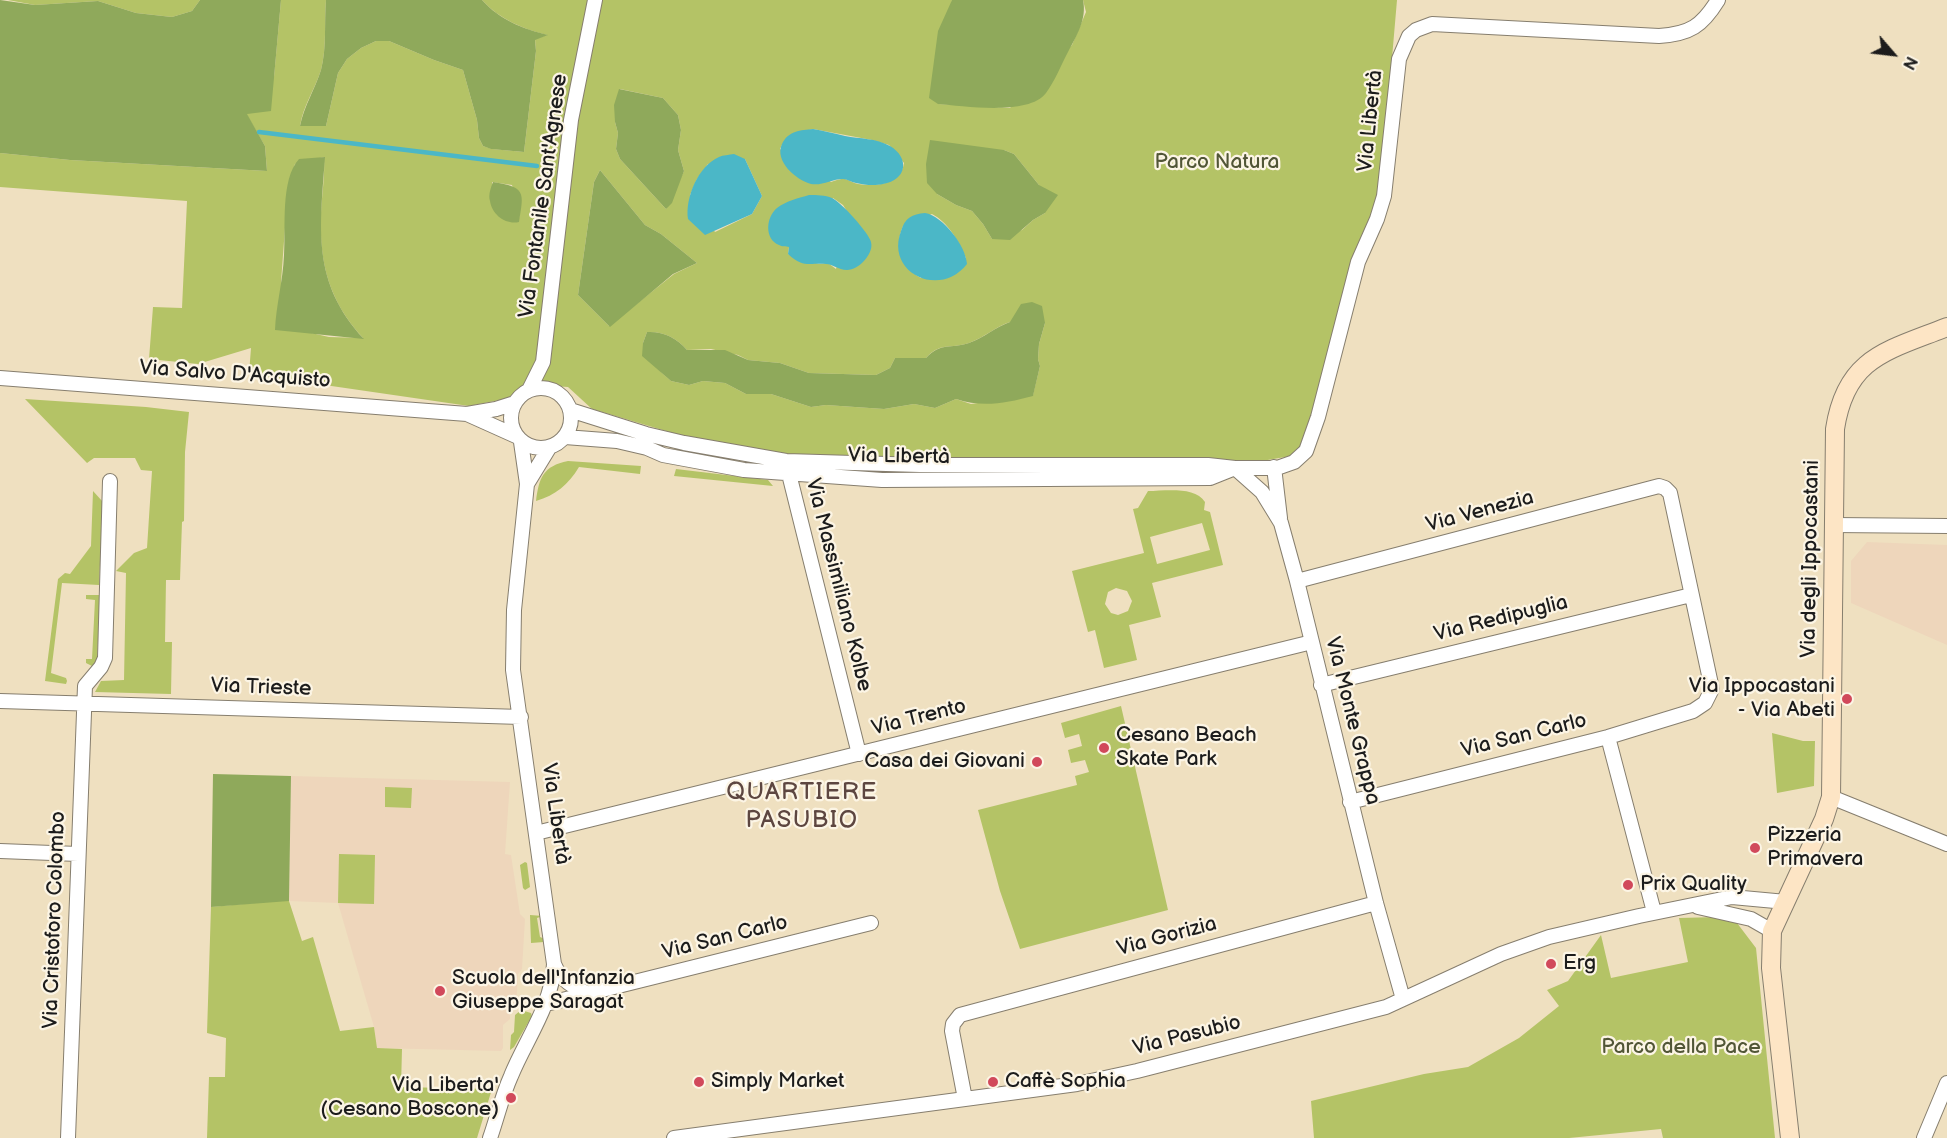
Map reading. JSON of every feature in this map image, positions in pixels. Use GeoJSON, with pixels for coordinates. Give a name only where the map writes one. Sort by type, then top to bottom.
{"type":"FeatureCollection","features":[{"type":"Feature","properties":{"kind":"street","name":"Via Fontanile Sant'Agnese"},"geometry":{"type":"LineString","coordinates":[[543,362],[569,137],[577,84],[585,59],[595,0]]}},
{"type":"Feature","properties":{"kind":"street","name":"Via Libertà"},"geometry":{"type":"LineString","coordinates":[[570,410],[684,444],[787,467],[882,480],[1210,478],[1235,468],[1283,467],[1294,462],[1306,451],[1318,417],[1358,262],[1377,219],[1384,196],[1399,59],[1409,36],[1416,30],[1432,24],[1674,35],[1696,27],[1707,18],[1718,0]]}},
{"type":"Feature","properties":{"kind":"street","name":"Via degli Ippocastani"},"geometry":{"type":"LineString","coordinates":[[1790,1138],[1771,968],[1772,931],[1824,819],[1831,797],[1833,525],[1837,416],[1845,391],[1861,369],[1882,355],[1947,327]]}},
{"type":"Feature","properties":{"kind":"street"},"geometry":{"type":"LineString","coordinates":[[529,390],[543,362]]}},
{"type":"Feature","properties":{"kind":"street"},"geometry":{"type":"LineString","coordinates":[[543,362],[557,393]]}},
{"type":"Feature","properties":{"kind":"street","name":"Via Salvo D'Acquisto"},"geometry":{"type":"LineString","coordinates":[[0,378],[467,414]]}},
{"type":"Feature","properties":{"kind":"street"},"geometry":{"type":"LineString","coordinates":[[548,389],[563,397],[570,410],[569,429],[565,437],[549,448],[527,484],[519,439],[510,419],[515,403],[521,395],[529,390],[548,389]]}},
{"type":"Feature","properties":{"kind":"street"},"geometry":{"type":"LineString","coordinates":[[467,414],[515,403]]}},
{"type":"Feature","properties":{"kind":"street"},"geometry":{"type":"LineString","coordinates":[[467,414],[535,448],[549,448]]}},
{"type":"Feature","properties":{"kind":"street","name":"Via Libertà"},"geometry":{"type":"LineString","coordinates":[[565,437],[617,441],[647,448],[663,455],[744,470],[787,467]]}},
{"type":"Feature","properties":{"kind":"street","name":"Via Massimiliano Kolbe"},"geometry":{"type":"LineString","coordinates":[[787,467],[859,754]]}},
{"type":"Feature","properties":{"kind":"street"},"geometry":{"type":"LineString","coordinates":[[1274,467],[1281,523]]}},
{"type":"Feature","properties":{"kind":"street","name":"Via Monte Grappa"},"geometry":{"type":"LineString","coordinates":[[1235,468],[1262,492],[1281,523],[1350,802],[1403,999]]}},
{"type":"Feature","properties":{"kind":"street","name":"Via Cristoforo Colombo"},"geometry":{"type":"LineString","coordinates":[[68,1138],[85,686],[101,667],[105,658],[110,481]]}},
{"type":"Feature","properties":{"kind":"street","name":"Via Libertà"},"geometry":{"type":"LineString","coordinates":[[490,1138],[510,1078],[546,1004],[554,964],[516,693],[512,648],[517,568],[527,484]]}},
{"type":"Feature","properties":{"kind":"street","name":"Via Venezia"},"geometry":{"type":"LineString","coordinates":[[1297,581],[1659,486],[1671,493],[1691,595]]}},
{"type":"Feature","properties":{"kind":"street"},"geometry":{"type":"LineString","coordinates":[[1833,525],[1947,526]]}},
{"type":"Feature","properties":{"kind":"street","name":"Via Redipuglia"},"geometry":{"type":"LineString","coordinates":[[1321,685],[1691,595]]}},
{"type":"Feature","properties":{"kind":"street","name":"Via San Carlo"},"geometry":{"type":"LineString","coordinates":[[1350,802],[1608,737],[1692,711],[1705,703],[1712,689],[1691,595]]}},
{"type":"Feature","properties":{"kind":"street","name":"Via Trento"},"geometry":{"type":"LineString","coordinates":[[536,833],[1312,642]]}},
{"type":"Feature","properties":{"kind":"street","name":"Via Trieste"},"geometry":{"type":"LineString","coordinates":[[0,701],[521,717]]}},
{"type":"Feature","properties":{"kind":"street"},"geometry":{"type":"LineString","coordinates":[[1608,737],[1654,912]]}},
{"type":"Feature","properties":{"kind":"street"},"geometry":{"type":"LineString","coordinates":[[1831,797],[1947,844]]}},
{"type":"Feature","properties":{"kind":"street"},"geometry":{"type":"LineString","coordinates":[[0,851],[78,854]]}},
{"type":"Feature","properties":{"kind":"street","name":"Via Pasubio"},"geometry":{"type":"LineString","coordinates":[[674,1138],[1077,1084],[1137,1071],[1375,1010],[1501,954],[1549,937],[1654,912],[1732,897],[1786,902]]}},
{"type":"Feature","properties":{"kind":"street","name":"Via Gorizia"},"geometry":{"type":"LineString","coordinates":[[965,1099],[952,1030],[956,1018],[968,1011],[1376,903]]}},
{"type":"Feature","properties":{"kind":"street"},"geometry":{"type":"LineString","coordinates":[[1693,906],[1751,919],[1772,931]]}},
{"type":"Feature","properties":{"kind":"street","name":"Via San Carlo"},"geometry":{"type":"LineString","coordinates":[[546,1004],[871,923]]}},
{"type":"Feature","properties":{"kind":"street"},"geometry":{"type":"LineString","coordinates":[[554,964],[558,975],[566,982],[589,994]]}},
{"type":"Feature","properties":{"kind":"street"},"geometry":{"type":"LineString","coordinates":[[1924,1138],[1947,1083]]}},
{"type":"Feature","properties":{"kind":"shaded area"},"geometry":{"type":"Polygon","coordinates":[[[1867,542],[1947,545],[1947,645],[1851,603],[1851,561],[1867,542]]]}},
{"type":"Feature","properties":{"kind":"shaded area"},"geometry":{"type":"Polygon","coordinates":[[[291,776],[510,782],[505,854],[511,855],[520,914],[525,919],[522,969],[518,974],[516,1008],[510,1013],[510,1019],[503,1025],[501,1051],[377,1048],[374,1027],[338,903],[289,901],[291,776]]]}},
{"type":"Feature","properties":{"kind":"green space"},"geometry":{"type":"Polygon","coordinates":[[[0,0],[35,5],[98,1],[136,13],[172,17],[192,11],[200,0],[281,0],[271,111],[247,114],[265,146],[267,171],[70,160],[0,153],[0,0]]]}},
{"type":"Feature","properties":{"kind":"green space"},"geometry":{"type":"Polygon","coordinates":[[[8,0],[200,0],[192,11],[172,17],[136,13],[98,1],[35,5],[8,0]]]}},
{"type":"Feature","properties":{"kind":"green space","name":"Parco Natura"},"geometry":{"type":"Polygon","coordinates":[[[281,0],[326,0],[323,61],[300,126],[326,126],[338,73],[347,59],[361,48],[376,41],[389,41],[463,70],[477,120],[479,138],[483,146],[524,152],[536,51],[535,39],[547,35],[512,22],[496,13],[482,0],[952,0],[938,104],[1010,108],[1072,45],[1086,12],[1083,0],[1397,0],[1382,174],[1375,205],[1305,441],[1291,456],[1250,463],[786,457],[686,437],[592,409],[568,387],[525,384],[510,398],[469,406],[249,374],[251,348],[198,364],[149,359],[153,307],[182,308],[187,201],[0,187],[0,153],[70,160],[267,171],[265,146],[246,114],[274,77],[281,0]],[[620,89],[615,122],[618,133],[616,149],[620,159],[666,209],[684,171],[678,150],[681,130],[678,115],[663,98],[620,89]],[[813,129],[794,134],[786,139],[780,149],[831,182],[843,179],[858,184],[880,184],[893,180],[902,170],[904,163],[889,145],[813,129]],[[1004,150],[937,194],[972,211],[992,239],[1022,230],[1045,213],[1039,185],[1014,154],[1004,150]],[[324,157],[295,164],[288,187],[281,282],[307,332],[329,337],[363,338],[342,310],[328,280],[324,265],[321,213],[324,157]],[[745,159],[708,164],[697,179],[690,195],[715,232],[752,214],[762,196],[745,159]],[[600,170],[594,182],[578,295],[609,326],[674,274],[697,263],[661,234],[645,225],[600,170]],[[492,182],[493,209],[498,214],[518,222],[520,214],[512,185],[492,182]],[[833,198],[789,247],[788,254],[819,264],[828,263],[836,269],[850,216],[843,205],[833,198]],[[932,214],[903,226],[899,249],[904,262],[921,278],[966,258],[948,227],[932,214]],[[1010,322],[969,343],[936,350],[926,358],[895,358],[890,368],[876,375],[809,373],[780,363],[748,360],[738,355],[711,349],[687,350],[679,342],[659,333],[647,332],[643,343],[662,373],[671,381],[689,385],[703,381],[725,383],[746,394],[771,394],[811,407],[826,405],[884,409],[914,404],[935,408],[956,399],[971,404],[1033,395],[1040,366],[1039,344],[1045,323],[1010,322]]]}},
{"type":"Feature","properties":{"kind":"green space"},"geometry":{"type":"Polygon","coordinates":[[[326,0],[482,0],[512,23],[548,35],[535,40],[536,51],[524,152],[491,149],[483,146],[479,138],[477,120],[463,70],[389,41],[376,41],[361,48],[347,59],[338,73],[326,126],[300,126],[323,61],[326,0]]]}},
{"type":"Feature","properties":{"kind":"green space"},"geometry":{"type":"Polygon","coordinates":[[[952,0],[1083,0],[1084,14],[1078,33],[1055,78],[1046,93],[1038,100],[1026,105],[995,108],[938,104],[929,98],[938,31],[952,0]]]}},
{"type":"Feature","properties":{"kind":"green space"},"geometry":{"type":"Polygon","coordinates":[[[619,89],[663,98],[678,115],[681,130],[678,150],[684,171],[672,203],[666,209],[620,159],[616,149],[618,133],[614,105],[619,89]]]}},
{"type":"Feature","properties":{"kind":"green space"},"geometry":{"type":"Polygon","coordinates":[[[930,140],[1004,150],[1014,154],[1039,185],[1058,195],[1045,213],[1010,240],[992,239],[972,211],[937,194],[927,183],[926,164],[930,140]]]}},
{"type":"Feature","properties":{"kind":"green space"},"geometry":{"type":"Polygon","coordinates":[[[325,157],[321,231],[327,275],[347,318],[364,339],[275,330],[283,265],[285,205],[289,179],[299,159],[325,157]]]}},
{"type":"Feature","properties":{"kind":"green space"},"geometry":{"type":"Polygon","coordinates":[[[600,170],[645,225],[661,234],[697,263],[673,274],[610,327],[578,295],[594,182],[600,170]]]}},
{"type":"Feature","properties":{"kind":"green space"},"geometry":{"type":"Polygon","coordinates":[[[493,182],[512,186],[520,193],[522,204],[519,222],[509,222],[500,218],[494,211],[489,196],[493,182]]]}},
{"type":"Feature","properties":{"kind":"green space"},"geometry":{"type":"Polygon","coordinates":[[[1032,302],[1042,306],[1045,323],[1039,344],[1040,366],[1033,396],[1004,402],[985,404],[956,399],[935,408],[914,404],[884,409],[826,405],[811,407],[771,394],[746,394],[725,383],[703,381],[689,385],[671,381],[642,356],[647,332],[653,332],[669,336],[687,350],[725,350],[748,360],[780,363],[809,373],[876,375],[890,368],[895,358],[926,358],[941,348],[974,341],[1010,322],[1021,304],[1032,302]]]}},
{"type":"Feature","properties":{"kind":"green space"},"geometry":{"type":"Polygon","coordinates":[[[25,399],[189,412],[185,452],[180,580],[166,580],[165,642],[172,642],[171,694],[95,692],[101,681],[124,680],[126,573],[116,571],[134,553],[147,548],[152,471],[141,470],[135,458],[94,458],[87,463],[25,399]]]}},
{"type":"Feature","properties":{"kind":"green space"},"geometry":{"type":"Polygon","coordinates":[[[568,461],[641,466],[640,474],[579,467],[561,488],[550,496],[536,501],[544,474],[553,466],[568,461]]]}},
{"type":"Feature","properties":{"kind":"green space"},"geometry":{"type":"Polygon","coordinates":[[[676,469],[768,480],[773,486],[674,476],[676,469]]]}},
{"type":"Feature","properties":{"kind":"green space"},"geometry":{"type":"Polygon","coordinates":[[[1179,490],[1200,497],[1205,502],[1204,510],[1210,512],[1223,565],[1152,583],[1161,617],[1129,625],[1137,660],[1104,668],[1095,630],[1088,632],[1072,571],[1144,553],[1133,509],[1138,508],[1148,491],[1179,490]],[[1202,523],[1150,537],[1157,564],[1210,550],[1202,523]],[[1116,588],[1108,592],[1105,604],[1111,613],[1118,615],[1128,611],[1132,601],[1127,591],[1116,588]]]}},
{"type":"Feature","properties":{"kind":"green space"},"geometry":{"type":"Polygon","coordinates":[[[93,491],[103,502],[99,585],[62,583],[51,673],[66,678],[67,681],[66,684],[45,681],[58,579],[65,573],[70,574],[91,546],[93,491]]]}},
{"type":"Feature","properties":{"kind":"green space"},"geometry":{"type":"Polygon","coordinates":[[[86,595],[100,595],[97,661],[92,666],[86,663],[86,659],[92,659],[95,600],[86,599],[86,595]]]}},
{"type":"Feature","properties":{"kind":"green space"},"geometry":{"type":"Polygon","coordinates":[[[1121,706],[1168,910],[1020,949],[1000,891],[978,810],[1077,785],[1075,776],[1089,772],[1085,760],[1071,763],[1068,750],[1082,746],[1079,734],[1065,738],[1061,723],[1121,706]]]}},
{"type":"Feature","properties":{"kind":"green space"},"geometry":{"type":"Polygon","coordinates":[[[1772,733],[1803,741],[1815,741],[1814,786],[1777,793],[1772,733]]]}},
{"type":"Feature","properties":{"kind":"green space"},"geometry":{"type":"Polygon","coordinates":[[[213,774],[291,776],[289,901],[211,907],[213,774]]]}},
{"type":"Feature","properties":{"kind":"green space"},"geometry":{"type":"Polygon","coordinates":[[[385,787],[412,788],[411,808],[385,807],[385,787]]]}},
{"type":"Feature","properties":{"kind":"green space"},"geometry":{"type":"Polygon","coordinates":[[[339,854],[375,855],[374,904],[338,903],[339,854]]]}},
{"type":"Feature","properties":{"kind":"green space"},"geometry":{"type":"Polygon","coordinates":[[[525,862],[530,887],[525,890],[520,865],[525,862]]]}},
{"type":"Feature","properties":{"kind":"green space"},"geometry":{"type":"Polygon","coordinates":[[[289,901],[302,941],[313,937],[340,1031],[374,1027],[377,1048],[402,1049],[401,1087],[492,1089],[477,1138],[207,1138],[209,1077],[225,1077],[226,1038],[207,1033],[211,907],[289,901]]]}},
{"type":"Feature","properties":{"kind":"green space"},"geometry":{"type":"Polygon","coordinates":[[[530,915],[543,916],[537,918],[540,937],[545,939],[544,942],[531,943],[530,915]]]}},
{"type":"Feature","properties":{"kind":"green space","name":"Parco della Pace"},"geometry":{"type":"Polygon","coordinates":[[[1718,917],[1737,923],[1756,948],[1775,1138],[1663,1138],[1661,1129],[1569,1138],[1314,1138],[1311,1101],[1424,1074],[1468,1067],[1519,1038],[1559,1006],[1547,990],[1568,981],[1601,935],[1611,978],[1688,962],[1679,918],[1718,917]]]}},
{"type":"Feature","properties":{"kind":"green space"},"geometry":{"type":"Polygon","coordinates":[[[521,1010],[531,1013],[532,1016],[510,1050],[515,1015],[521,1010]]]}},
{"type":"Feature","properties":{"kind":"water"},"geometry":{"type":"Polygon","coordinates":[[[813,129],[885,143],[901,156],[903,168],[901,173],[891,182],[877,185],[859,184],[843,179],[819,184],[805,182],[788,169],[780,150],[791,134],[813,129]]]}},
{"type":"Feature","properties":{"kind":"water"},"geometry":{"type":"Polygon","coordinates":[[[734,154],[745,159],[762,196],[752,214],[705,235],[688,219],[691,193],[699,175],[712,161],[721,156],[734,154]]]}},
{"type":"Feature","properties":{"kind":"water"},"geometry":{"type":"Polygon","coordinates":[[[809,195],[827,196],[836,200],[865,232],[871,242],[870,253],[858,266],[847,270],[829,264],[802,263],[788,254],[789,247],[780,246],[771,238],[768,228],[773,212],[784,203],[809,195]]]}},
{"type":"Feature","properties":{"kind":"water"},"geometry":{"type":"Polygon","coordinates":[[[916,214],[932,215],[946,226],[958,241],[966,257],[967,264],[956,274],[943,280],[930,280],[918,276],[908,269],[901,259],[898,246],[905,223],[916,214]]]}},
{"type":"Feature","properties":{"kind":"waterway"},"geometry":{"type":"LineString","coordinates":[[259,132],[537,166]]}},
{"type":"Feature","properties":{"kind":"place","name":"Via Ippocastani - Via Abeti"},"geometry":{"type":"Point","coordinates":[1847,699]}},
{"type":"Feature","properties":{"kind":"place","name":"Cesano Beach Skate Park"},"geometry":{"type":"Point","coordinates":[1104,748]}},
{"type":"Feature","properties":{"kind":"place","name":"Casa dei Giovani"},"geometry":{"type":"Point","coordinates":[1037,762]}},
{"type":"Feature","properties":{"kind":"place","name":"Pizzeria Primavera"},"geometry":{"type":"Point","coordinates":[1755,848]}},
{"type":"Feature","properties":{"kind":"place","name":"Prix Quality"},"geometry":{"type":"Point","coordinates":[1628,885]}},
{"type":"Feature","properties":{"kind":"place","name":"Erg"},"geometry":{"type":"Point","coordinates":[1551,964]}},
{"type":"Feature","properties":{"kind":"place","name":"Scuola dell'Infanzia Giuseppe Saragat"},"geometry":{"type":"Point","coordinates":[440,991]}},
{"type":"Feature","properties":{"kind":"place","name":"Simply Market"},"geometry":{"type":"Point","coordinates":[699,1082]}},
{"type":"Feature","properties":{"kind":"place","name":"Caffè Sophia"},"geometry":{"type":"Point","coordinates":[993,1082]}},
{"type":"Feature","properties":{"kind":"place","name":"Via Liberta' (Cesano Boscone)"},"geometry":{"type":"Point","coordinates":[511,1098]}},
{"type":"Feature","properties":{"kind":"district","name":"QUARTIERE PASUBIO"},"geometry":{"type":"Point","coordinates":[802,807]}}]}
